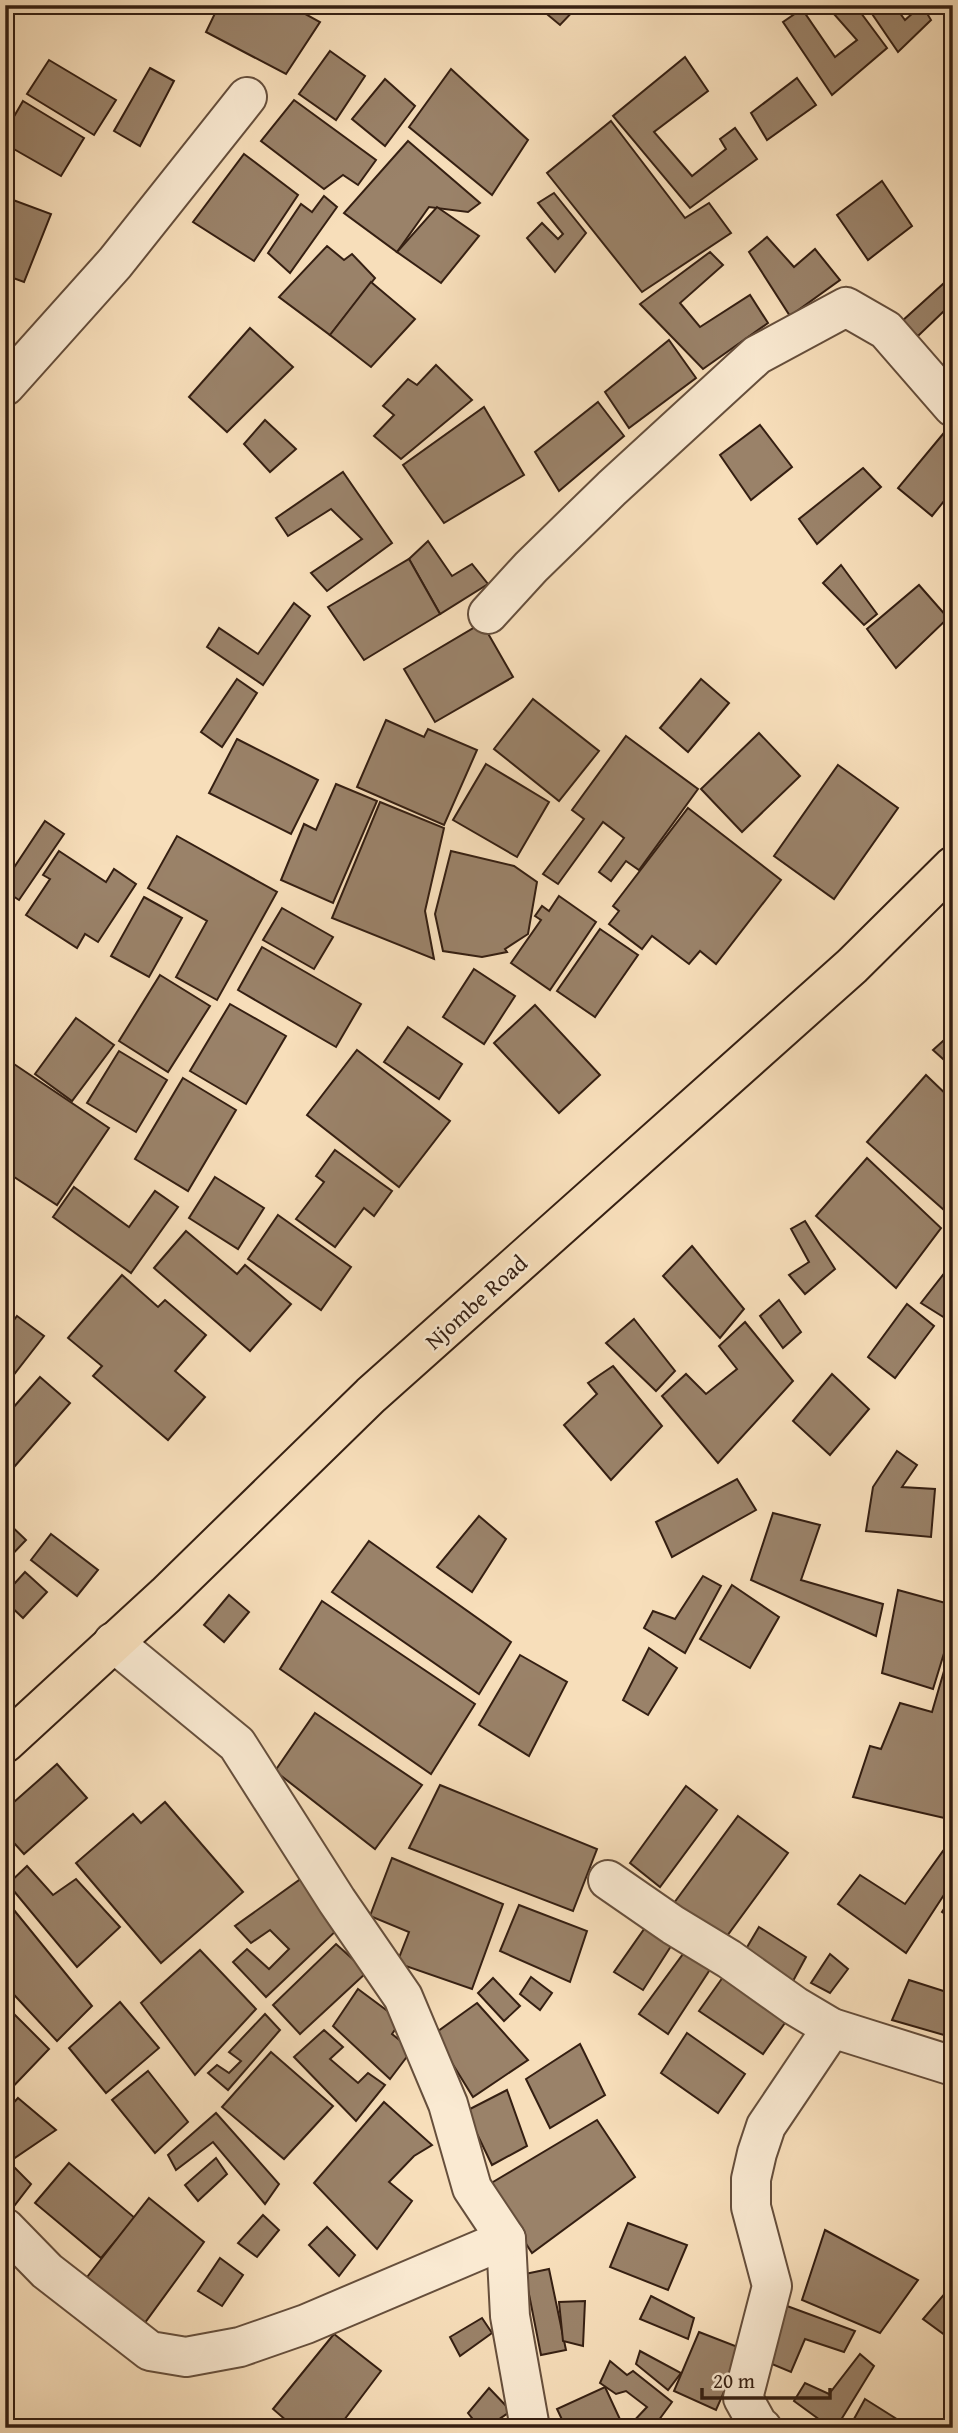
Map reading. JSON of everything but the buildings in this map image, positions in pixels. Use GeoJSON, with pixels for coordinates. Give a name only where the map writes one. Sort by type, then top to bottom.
{"type":"FeatureCollection","features":[{"type":"Feature","properties":{"kind":"highway","name":"Njombe Road"},"geometry":{"type":"LineString","coordinates":[[5,1743],[166,1595],[371,1395],[842,975],[953,866]]}},
{"type":"Feature","properties":{"kind":"street"},"geometry":{"type":"LineString","coordinates":[[5,386],[116,263],[247,97]]}},
{"type":"Feature","properties":{"kind":"street"},"geometry":{"type":"LineString","coordinates":[[488,614],[531,567],[612,488],[757,355],[846,307],[886,330],[953,407]]}},
{"type":"Feature","properties":{"kind":"street"},"geometry":{"type":"LineString","coordinates":[[113,1642],[237,1744],[337,1901],[403,1997],[448,2104],[472,2188],[506,2238],[510,2316],[530,2428]]}},
{"type":"Feature","properties":{"kind":"street"},"geometry":{"type":"LineString","coordinates":[[608,1880],[832,2028],[953,2066]]}},
{"type":"Feature","properties":{"kind":"street"},"geometry":{"type":"LineString","coordinates":[[762,2428],[743,2398],[772,2286],[751,2207],[751,2179],[766,2126],[832,2028]]}},
{"type":"Feature","properties":{"kind":"street"},"geometry":{"type":"LineString","coordinates":[[5,2228],[47,2271],[150,2351],[186,2357],[240,2347],[306,2324],[506,2238]]}}]}
